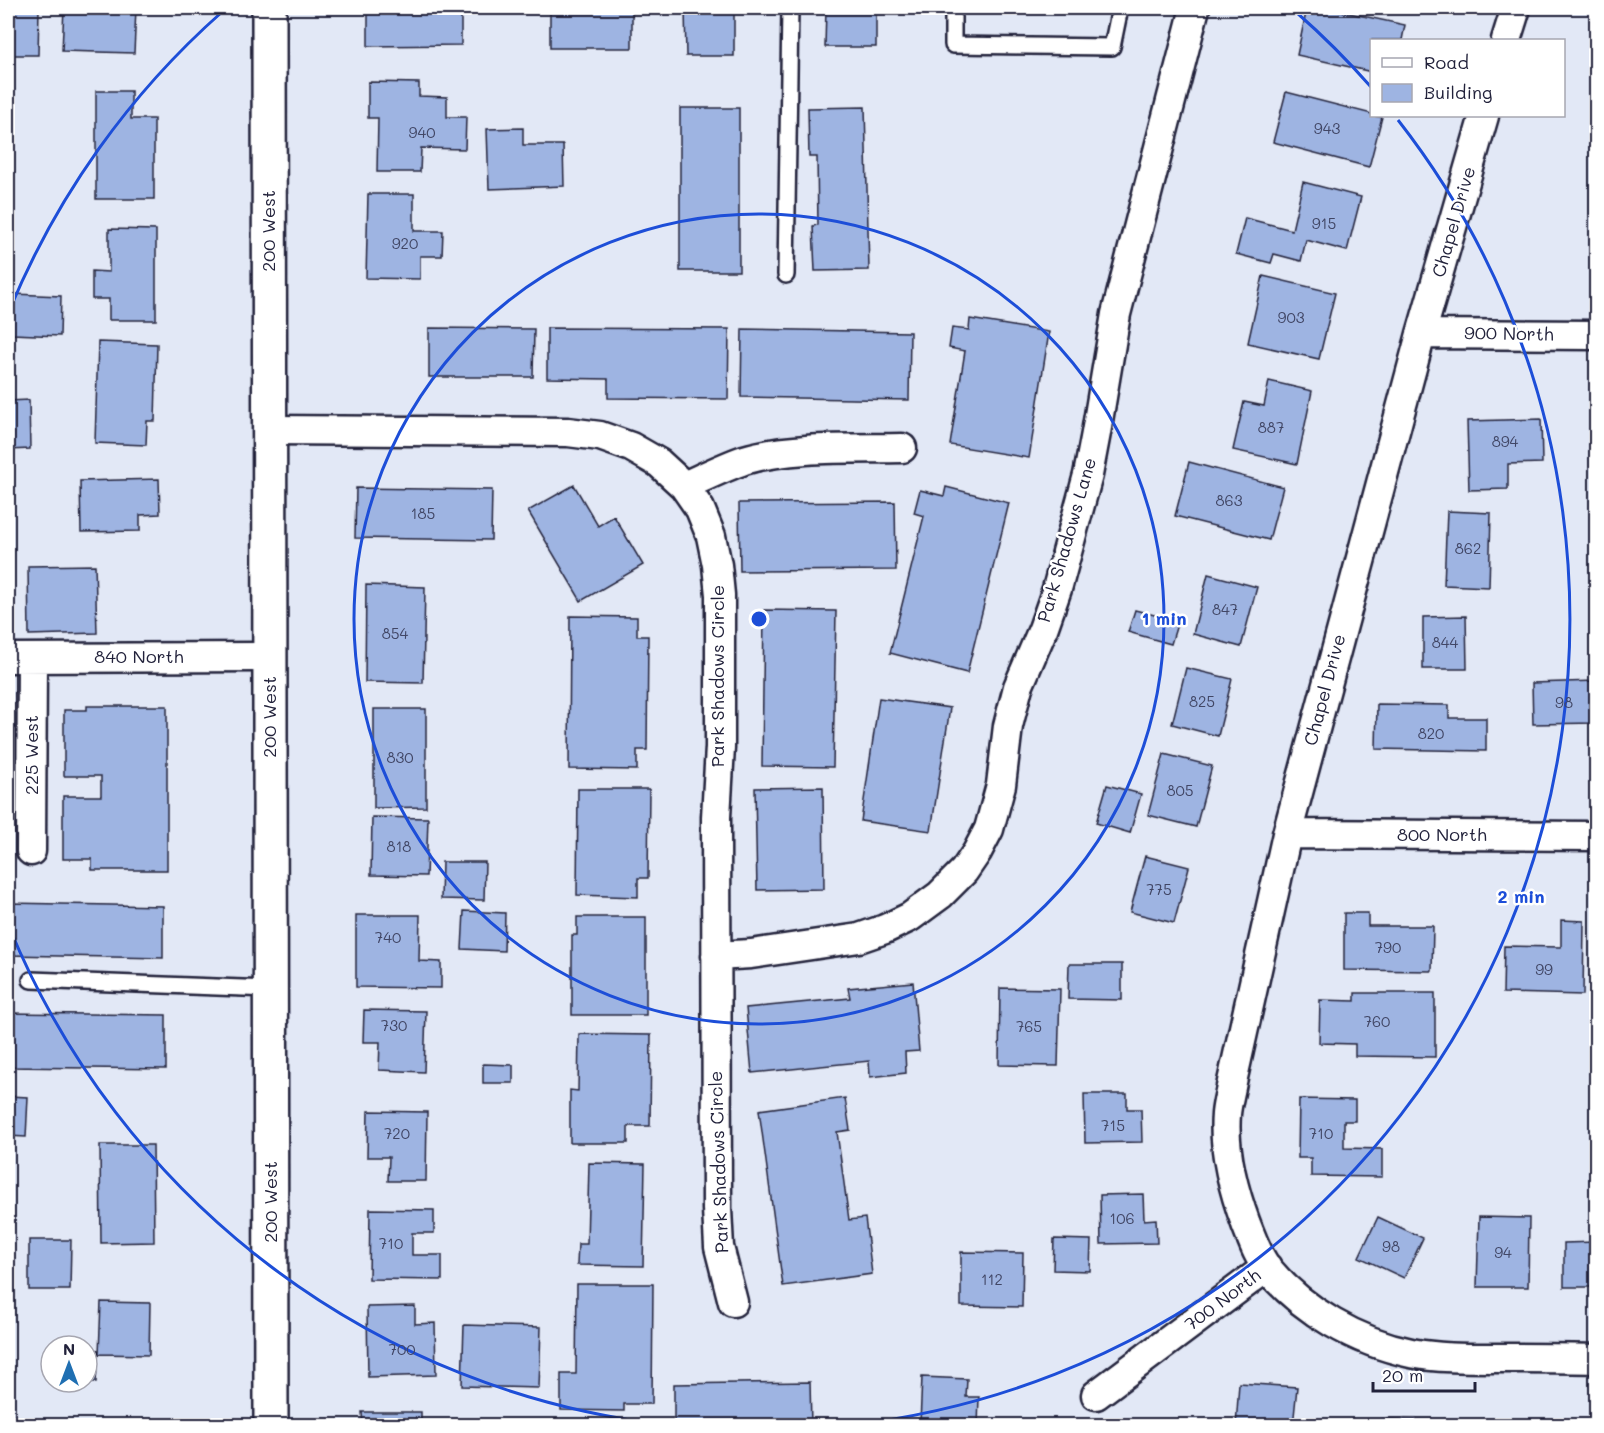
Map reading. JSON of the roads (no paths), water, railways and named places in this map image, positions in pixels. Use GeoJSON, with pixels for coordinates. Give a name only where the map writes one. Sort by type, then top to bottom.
{"type":"FeatureCollection","features":[{"type":"Feature","properties":{"kind":"main road","name":"200 West"},"geometry":{"type":"LineString","coordinates":[[269,8],[271,1425]]}},
{"type":"Feature","properties":{"kind":"street","name":"Park Shadows Lane"},"geometry":{"type":"LineString","coordinates":[[716,956],[751,954],[859,938],[885,929],[910,917],[940,896],[964,871],[981,844],[989,828],[1001,785],[1008,726],[1018,687],[1057,589],[1088,475],[1116,314],[1195,8]]}},
{"type":"Feature","properties":{"kind":"street"},"geometry":{"type":"LineString","coordinates":[[1506,39],[1516,8]]}},
{"type":"Feature","properties":{"kind":"street","name":"Chapel Drive"},"geometry":{"type":"LineString","coordinates":[[1267,1268],[1251,1238],[1231,1178],[1226,1114],[1287,834],[1421,334],[1485,117]]}},
{"type":"Feature","properties":{"kind":"street","name":"900 North"},"geometry":{"type":"LineString","coordinates":[[1421,334],[1596,335]]}},
{"type":"Feature","properties":{"kind":"street","name":"Park Shadows Circle"},"geometry":{"type":"LineString","coordinates":[[270,430],[568,432],[600,436],[631,447],[659,463],[684,486],[700,509],[711,536],[720,595],[720,747],[716,817],[717,1197],[718,1247],[733,1302]]}},
{"type":"Feature","properties":{"kind":"street"},"geometry":{"type":"LineString","coordinates":[[684,486],[745,460],[778,454],[902,448]]}},
{"type":"Feature","properties":{"kind":"street","name":"840 North"},"geometry":{"type":"LineString","coordinates":[[20,658],[270,657]]}},
{"type":"Feature","properties":{"kind":"street","name":"225 West"},"geometry":{"type":"LineString","coordinates":[[20,658],[31,851]]}},
{"type":"Feature","properties":{"kind":"street","name":"800 North"},"geometry":{"type":"LineString","coordinates":[[1287,834],[1596,836]]}},
{"type":"Feature","properties":{"kind":"street","name":"700 North"},"geometry":{"type":"LineString","coordinates":[[1096,1395],[1267,1268],[1291,1293],[1318,1313],[1347,1331],[1379,1345],[1447,1358],[1596,1359]]}},
{"type":"Feature","properties":{"kind":"lane"},"geometry":{"type":"LineString","coordinates":[[786,275],[790,8]]}},
{"type":"Feature","properties":{"kind":"lane"},"geometry":{"type":"LineString","coordinates":[[953,8],[953,45],[1112,47],[1120,8]]}},
{"type":"Feature","properties":{"kind":"lane"},"geometry":{"type":"LineString","coordinates":[[31,980],[270,989]]}}]}
